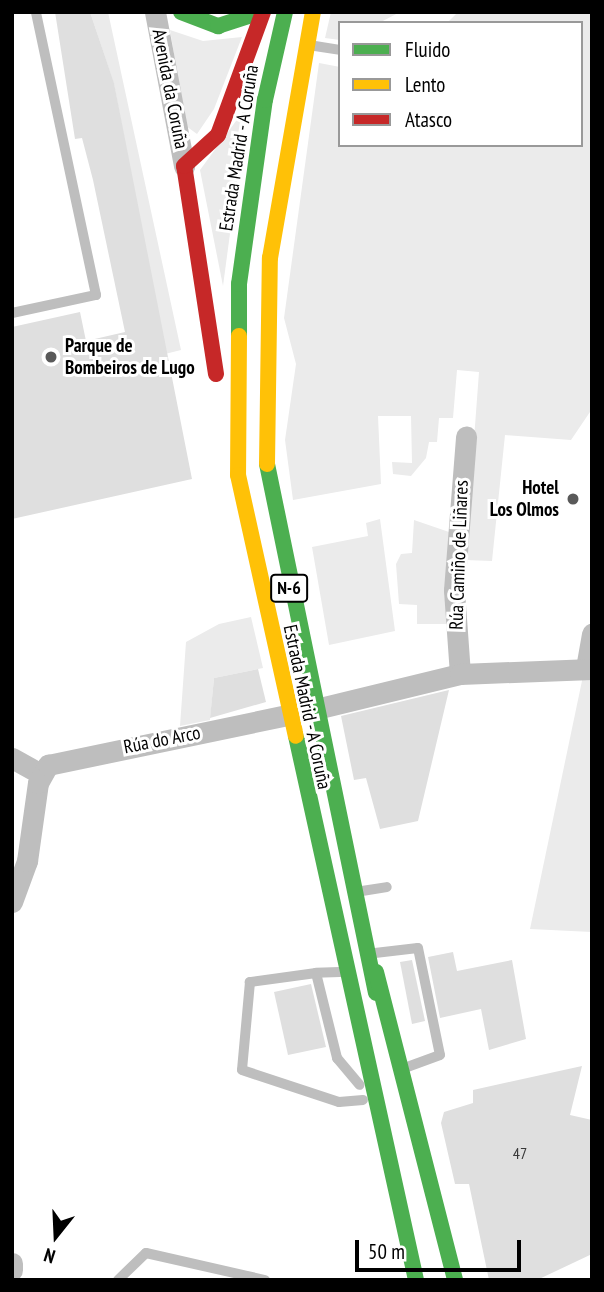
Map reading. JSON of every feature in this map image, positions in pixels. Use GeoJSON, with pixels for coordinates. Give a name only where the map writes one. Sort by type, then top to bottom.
{"type":"FeatureCollection","features":[{"type":"Feature","properties":{"kind":"main road"},"geometry":{"type":"LineString","coordinates":[[181,12],[218,26],[262,12]]}},
{"type":"Feature","properties":{"kind":"main road"},"geometry":{"type":"LineString","coordinates":[[184,166],[218,135],[262,12]]}},
{"type":"Feature","properties":{"kind":"main road","name":"Estrada Madrid - A Coruña"},"geometry":{"type":"LineString","coordinates":[[285,12],[265,100],[239,285],[237,475],[330,904],[416,1280]]}},
{"type":"Feature","properties":{"kind":"main road","name":"Estrada Madrid - A Coruña"},"geometry":{"type":"LineString","coordinates":[[313,12],[270,258],[264,417],[272,507],[356,892],[434,1280]]}},
{"type":"Feature","properties":{"kind":"main road","name":"N-6"},"geometry":{"type":"LineString","coordinates":[[184,166],[220,409],[237,475]]}},
{"type":"Feature","properties":{"kind":"main road"},"geometry":{"type":"LineString","coordinates":[[330,904],[397,1280]]}},
{"type":"Feature","properties":{"kind":"main road"},"geometry":{"type":"LineString","coordinates":[[360,912],[456,1280]]}},
{"type":"Feature","properties":{"kind":"street","name":"Avenida da Coruña"},"geometry":{"type":"LineString","coordinates":[[155,12],[184,166]]}},
{"type":"Feature","properties":{"kind":"street","name":"Rúa Camiño de Liñares"},"geometry":{"type":"LineString","coordinates":[[460,674],[454,590],[466,436]]}},
{"type":"Feature","properties":{"kind":"street"},"geometry":{"type":"LineString","coordinates":[[316,709],[460,674],[589,669],[592,634]]}},
{"type":"Feature","properties":{"kind":"street","name":"Rúa do Arco"},"geometry":{"type":"LineString","coordinates":[[41,774],[56,761],[288,715]]}},
{"type":"Feature","properties":{"kind":"street"},"geometry":{"type":"LineString","coordinates":[[12,758],[41,774],[27,861],[12,902]]}},
{"type":"Feature","properties":{"kind":"street"},"geometry":{"type":"LineString","coordinates":[[12,1262],[12,1270]]}},
{"type":"Feature","properties":{"kind":"lane"},"geometry":{"type":"LineString","coordinates":[[12,313],[96,295],[36,12]]}},
{"type":"Feature","properties":{"kind":"lane"},"geometry":{"type":"LineString","coordinates":[[306,44],[338,50]]}},
{"type":"Feature","properties":{"kind":"lane"},"geometry":{"type":"LineString","coordinates":[[356,892],[387,887]]}},
{"type":"Feature","properties":{"kind":"lane"},"geometry":{"type":"LineString","coordinates":[[371,954],[418,948],[440,1055],[402,1069]]}},
{"type":"Feature","properties":{"kind":"lane"},"geometry":{"type":"LineString","coordinates":[[316,973],[337,1058],[362,1093],[339,1102],[242,1070],[250,982],[316,973],[340,972]]}},
{"type":"Feature","properties":{"kind":"lane"},"geometry":{"type":"LineString","coordinates":[[118,1280],[146,1253],[265,1280]]}},
{"type":"Feature","properties":{"kind":"shaded area"},"geometry":{"type":"Polygon","coordinates":[[[90,12],[108,12],[181,350],[165,354],[114,84],[90,12]]]}},
{"type":"Feature","properties":{"kind":"shaded area"},"geometry":{"type":"Polygon","coordinates":[[[331,12],[400,12],[383,21],[338,21],[338,40],[325,38],[331,12]]]}},
{"type":"Feature","properties":{"kind":"shaded area"},"geometry":{"type":"Polygon","coordinates":[[[458,12],[592,12],[592,409],[571,440],[505,435],[492,561],[465,560],[479,372],[457,370],[453,418],[439,418],[437,442],[429,442],[426,458],[411,476],[393,474],[392,462],[412,463],[411,416],[378,416],[381,484],[293,500],[285,440],[296,364],[284,318],[319,63],[338,67],[338,147],[583,147],[583,21],[449,21],[458,12]]]}},
{"type":"Feature","properties":{"kind":"shaded area"},"geometry":{"type":"Polygon","coordinates":[[[170,30],[203,41],[242,37],[214,109],[197,134],[186,126],[170,30]]]}},
{"type":"Feature","properties":{"kind":"shaded area"},"geometry":{"type":"Polygon","coordinates":[[[247,106],[223,286],[200,170],[247,106]]]}},
{"type":"Feature","properties":{"kind":"shaded area"},"geometry":{"type":"Polygon","coordinates":[[[380,519],[395,631],[329,645],[312,547],[368,536],[366,523],[380,519]]]}},
{"type":"Feature","properties":{"kind":"shaded area"},"geometry":{"type":"Polygon","coordinates":[[[414,520],[449,532],[449,624],[417,624],[417,605],[399,604],[396,564],[401,554],[412,553],[414,520]]]}},
{"type":"Feature","properties":{"kind":"shaded area"},"geometry":{"type":"Polygon","coordinates":[[[251,617],[263,668],[214,678],[210,720],[180,726],[186,642],[219,624],[251,617]]]}},
{"type":"Feature","properties":{"kind":"shaded area"},"geometry":{"type":"Polygon","coordinates":[[[583,676],[592,679],[592,932],[530,929],[583,676]]]}},
{"type":"Feature","properties":{"kind":"building"},"geometry":{"type":"Polygon","coordinates":[[[55,12],[90,12],[114,83],[192,479],[12,519],[12,327],[80,312],[86,341],[125,332],[93,180],[82,138],[75,139],[55,12]]]}},
{"type":"Feature","properties":{"kind":"building"},"geometry":{"type":"Polygon","coordinates":[[[258,669],[266,702],[210,718],[214,678],[258,669]]]}},
{"type":"Feature","properties":{"kind":"building"},"geometry":{"type":"Polygon","coordinates":[[[449,690],[418,821],[380,829],[366,778],[354,780],[341,716],[449,690]]]}},
{"type":"Feature","properties":{"kind":"building"},"geometry":{"type":"Polygon","coordinates":[[[453,952],[457,971],[512,960],[526,1039],[489,1050],[481,1009],[440,1018],[428,957],[453,952]]]}},
{"type":"Feature","properties":{"kind":"building"},"geometry":{"type":"Polygon","coordinates":[[[412,960],[425,1021],[412,1024],[400,962],[412,960]]]}},
{"type":"Feature","properties":{"kind":"building"},"geometry":{"type":"Polygon","coordinates":[[[311,984],[326,1047],[288,1055],[274,992],[311,984]]]}},
{"type":"Feature","properties":{"kind":"building"},"geometry":{"type":"Polygon","coordinates":[[[582,1066],[570,1115],[592,1120],[592,1254],[537,1280],[489,1280],[469,1184],[455,1184],[441,1123],[444,1112],[473,1103],[473,1090],[582,1066]]]}},
{"type":"Feature","properties":{"kind":"traffic: fast"},"geometry":{"type":"LineString","coordinates":[[181,12],[218,26],[261,12]]}},
{"type":"Feature","properties":{"kind":"traffic: fast"},"geometry":{"type":"LineString","coordinates":[[239,336],[239,284],[265,100],[285,12]]}},
{"type":"Feature","properties":{"kind":"traffic: fast"},"geometry":{"type":"LineString","coordinates":[[267,464],[376,993]]}},
{"type":"Feature","properties":{"kind":"traffic: fast"},"geometry":{"type":"LineString","coordinates":[[296,736],[416,1280]]}},
{"type":"Feature","properties":{"kind":"traffic: fast"},"geometry":{"type":"LineString","coordinates":[[376,972],[455,1280]]}},
{"type":"Feature","properties":{"kind":"traffic: slow"},"geometry":{"type":"LineString","coordinates":[[267,464],[270,258],[313,12]]}},
{"type":"Feature","properties":{"kind":"traffic: slow"},"geometry":{"type":"LineString","coordinates":[[239,336],[238,475],[296,736]]}},
{"type":"Feature","properties":{"kind":"traffic: jam"},"geometry":{"type":"LineString","coordinates":[[216,374],[184,166],[218,135],[263,12]]}},
{"type":"Feature","properties":{"kind":"place","name":"Parque de Bombeiros de Lugo"},"geometry":{"type":"Point","coordinates":[51,357]}},
{"type":"Feature","properties":{"kind":"place","name":"Hotel Los Olmos"},"geometry":{"type":"Point","coordinates":[573,499]}}]}
